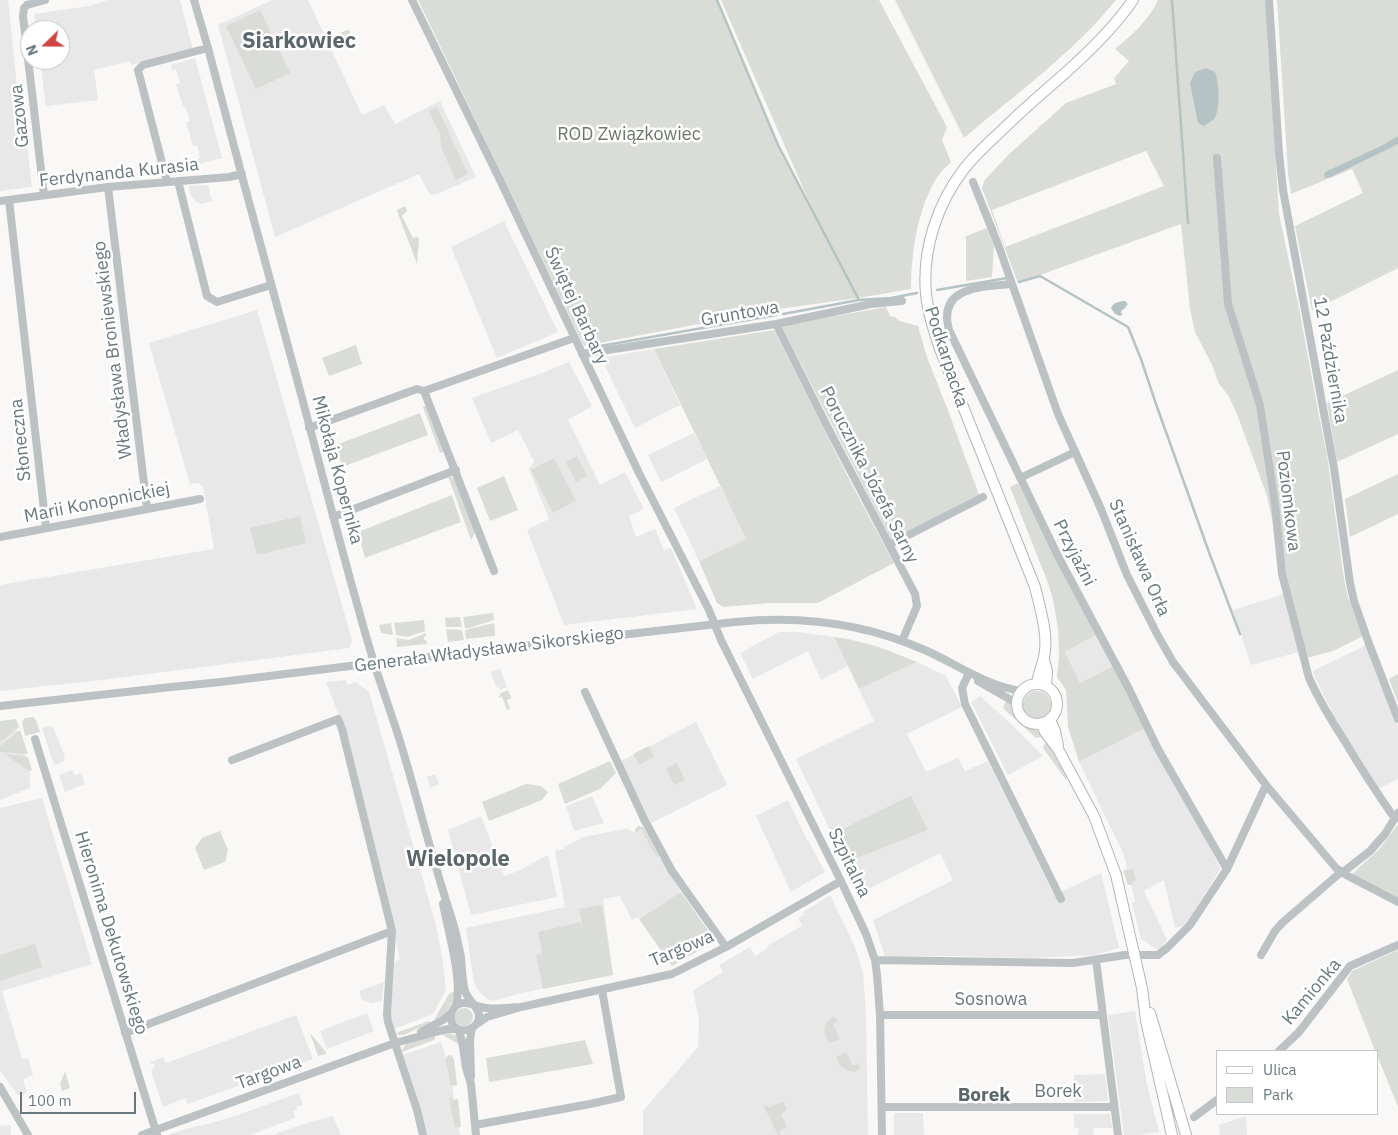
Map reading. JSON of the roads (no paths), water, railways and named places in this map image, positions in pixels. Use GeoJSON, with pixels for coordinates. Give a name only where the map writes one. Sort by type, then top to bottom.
{"type":"FeatureCollection","features":[{"type":"Feature","properties":{"kind":"main road","name":"Podkarpacka"},"geometry":{"type":"LineString","coordinates":[[1041,685],[1046,664],[1044,658],[1043,624],[1035,587],[949,374],[936,335],[926,293],[928,252],[940,210],[949,191],[963,170],[1000,132],[1093,47],[1113,26],[1133,0]]}},
{"type":"Feature","properties":{"kind":"main road"},"geometry":{"type":"LineString","coordinates":[[1031,685],[1041,685],[1051,689],[1056,695],[1058,702],[1055,715],[1046,722],[1035,725],[1023,719],[1017,706],[1022,691],[1031,685]]}},
{"type":"Feature","properties":{"kind":"main road"},"geometry":{"type":"LineString","coordinates":[[1046,722],[1045,732],[1058,749],[1094,816],[1110,855],[1122,896],[1142,988],[1186,1135]]}},
{"type":"Feature","properties":{"kind":"main road"},"geometry":{"type":"LineString","coordinates":[[1142,988],[1146,1021],[1172,1135]]}},
{"type":"Feature","properties":{"kind":"street"},"geometry":{"type":"LineString","coordinates":[[26,3],[46,0]]}},
{"type":"Feature","properties":{"kind":"street","name":"Mikołaja Kopernika"},"geometry":{"type":"LineString","coordinates":[[195,0],[333,517],[374,663],[399,740],[439,880]]}},
{"type":"Feature","properties":{"kind":"street","name":"Świętej Barbary"},"geometry":{"type":"LineString","coordinates":[[412,0],[639,473],[709,610],[714,624]]}},
{"type":"Feature","properties":{"kind":"street","name":"12 Października"},"geometry":{"type":"LineString","coordinates":[[1269,0],[1283,190],[1334,468],[1350,583],[1354,601],[1368,641],[1398,718]]}},
{"type":"Feature","properties":{"kind":"street","name":"Gazowa"},"geometry":{"type":"LineString","coordinates":[[26,3],[23,16],[44,195]]}},
{"type":"Feature","properties":{"kind":"street"},"geometry":{"type":"LineString","coordinates":[[167,182],[138,70],[143,65],[208,48]]}},
{"type":"Feature","properties":{"kind":"street","name":"Poziomkowa"},"geometry":{"type":"LineString","coordinates":[[1217,158],[1228,304],[1260,405],[1276,504],[1282,574],[1309,678],[1315,693],[1369,780],[1396,816]]}},
{"type":"Feature","properties":{"kind":"street","name":"Ferdynanda Kurasia"},"geometry":{"type":"LineString","coordinates":[[0,201],[108,187],[229,177],[242,174]]}},
{"type":"Feature","properties":{"kind":"street"},"geometry":{"type":"LineString","coordinates":[[178,181],[207,296],[217,302],[271,285]]}},
{"type":"Feature","properties":{"kind":"street","name":"Stanisława Orła"},"geometry":{"type":"LineString","coordinates":[[973,182],[1012,284],[1058,414],[1101,509],[1127,576],[1173,662],[1266,785],[1342,872],[1398,902]]}},
{"type":"Feature","properties":{"kind":"street","name":"Władysława Broniewskiego"},"geometry":{"type":"LineString","coordinates":[[108,187],[147,508]]}},
{"type":"Feature","properties":{"kind":"street","name":"Słoneczna"},"geometry":{"type":"LineString","coordinates":[[9,200],[46,528]]}},
{"type":"Feature","properties":{"kind":"street","name":"Przyjaźni"},"geometry":{"type":"LineString","coordinates":[[1012,284],[971,289],[960,293],[949,306],[946,317],[949,330],[1058,558],[1129,689],[1158,749],[1227,869]]}},
{"type":"Feature","properties":{"kind":"street","name":"Gruntowa"},"geometry":{"type":"LineString","coordinates":[[582,354],[776,324],[871,304],[902,301]]}},
{"type":"Feature","properties":{"kind":"street","name":"Porucznika Józefa Sarny"},"geometry":{"type":"LineString","coordinates":[[776,324],[888,545],[915,594],[917,606],[902,641]]}},
{"type":"Feature","properties":{"kind":"street"},"geometry":{"type":"LineString","coordinates":[[310,428],[417,389],[424,391],[574,338]]}},
{"type":"Feature","properties":{"kind":"street"},"geometry":{"type":"LineString","coordinates":[[424,391],[494,571]]}},
{"type":"Feature","properties":{"kind":"street"},"geometry":{"type":"LineString","coordinates":[[1020,478],[1075,452]]}},
{"type":"Feature","properties":{"kind":"street"},"geometry":{"type":"LineString","coordinates":[[333,517],[456,470]]}},
{"type":"Feature","properties":{"kind":"street"},"geometry":{"type":"LineString","coordinates":[[888,545],[983,497]]}},
{"type":"Feature","properties":{"kind":"street","name":"Marii Konopnickiej"},"geometry":{"type":"LineString","coordinates":[[0,537],[200,499]]}},
{"type":"Feature","properties":{"kind":"street","name":"Generała Władysława Sikorskiego"},"geometry":{"type":"LineString","coordinates":[[0,706],[714,624],[765,620],[818,620],[858,627],[902,641],[949,661],[969,673],[1002,688],[1022,691]]}},
{"type":"Feature","properties":{"kind":"street","name":"Szpitalna"},"geometry":{"type":"LineString","coordinates":[[714,624],[866,934],[877,974],[880,1015],[882,1135]]}},
{"type":"Feature","properties":{"kind":"street"},"geometry":{"type":"LineString","coordinates":[[969,673],[962,688],[965,704],[1062,899]]}},
{"type":"Feature","properties":{"kind":"street","name":"Generała Władysława Sikorskiego"},"geometry":{"type":"LineString","coordinates":[[969,673],[979,682],[1017,706]]}},
{"type":"Feature","properties":{"kind":"street"},"geometry":{"type":"LineString","coordinates":[[585,692],[644,819],[672,872],[726,947]]}},
{"type":"Feature","properties":{"kind":"street"},"geometry":{"type":"LineString","coordinates":[[232,760],[338,720],[342,729],[392,931],[387,1014],[391,1033],[417,1110],[423,1135]]}},
{"type":"Feature","properties":{"kind":"street","name":"Hieronima Dekutowskiego"},"geometry":{"type":"LineString","coordinates":[[35,739],[156,1133]]}},
{"type":"Feature","properties":{"kind":"street"},"geometry":{"type":"LineString","coordinates":[[874,960],[1073,962],[1134,955],[1158,955],[1168,948],[1190,925],[1227,869],[1266,785]]}},
{"type":"Feature","properties":{"kind":"street"},"geometry":{"type":"LineString","coordinates":[[1261,955],[1282,923],[1370,851],[1396,816]]}},
{"type":"Feature","properties":{"kind":"street"},"geometry":{"type":"LineString","coordinates":[[439,880],[453,921],[464,987],[467,997],[477,1010],[478,1015],[470,1040],[471,1084],[476,1135]]}},
{"type":"Feature","properties":{"kind":"street"},"geometry":{"type":"LineString","coordinates":[[439,880],[456,973],[458,996],[456,1005],[451,1013],[452,1023],[458,1029],[462,1041],[466,1068],[471,1084]]}},
{"type":"Feature","properties":{"kind":"street","name":"Targowa"},"geometry":{"type":"LineString","coordinates":[[475,1026],[488,1017],[521,1007],[672,974],[726,947],[841,881]]}},
{"type":"Feature","properties":{"kind":"street"},"geometry":{"type":"LineString","coordinates":[[125,1033],[392,931]]}},
{"type":"Feature","properties":{"kind":"street","name":"Kamionka"},"geometry":{"type":"LineString","coordinates":[[1280,1050],[1299,1032],[1350,966],[1398,945]]}},
{"type":"Feature","properties":{"kind":"street"},"geometry":{"type":"LineString","coordinates":[[1096,960],[1118,1135]]}},
{"type":"Feature","properties":{"kind":"street"},"geometry":{"type":"LineString","coordinates":[[475,1125],[621,1097],[602,990]]}},
{"type":"Feature","properties":{"kind":"street"},"geometry":{"type":"LineString","coordinates":[[456,1005],[463,1002],[473,1005]]}},
{"type":"Feature","properties":{"kind":"street","name":"Targowa"},"geometry":{"type":"LineString","coordinates":[[473,1005],[489,1008],[521,1007]]}},
{"type":"Feature","properties":{"kind":"street","name":"Targowa"},"geometry":{"type":"LineString","coordinates":[[406,1040],[443,1020],[451,1013]]}},
{"type":"Feature","properties":{"kind":"street","name":"Sosnowa"},"geometry":{"type":"LineString","coordinates":[[880,1015],[1102,1015]]}},
{"type":"Feature","properties":{"kind":"street"},"geometry":{"type":"LineString","coordinates":[[458,1029],[466,1030],[475,1026]]}},
{"type":"Feature","properties":{"kind":"street","name":"Targowa"},"geometry":{"type":"LineString","coordinates":[[142,1135],[156,1133],[395,1043],[447,1028],[458,1029]]}},
{"type":"Feature","properties":{"kind":"street"},"geometry":{"type":"LineString","coordinates":[[0,1086],[28,1134]]}},
{"type":"Feature","properties":{"kind":"street"},"geometry":{"type":"LineString","coordinates":[[1194,1117],[1216,1101]]}},
{"type":"Feature","properties":{"kind":"street","name":"Borek"},"geometry":{"type":"LineString","coordinates":[[882,1107],[1114,1108]]}},
{"type":"Feature","properties":{"kind":"waterway"},"geometry":{"type":"LineString","coordinates":[[717,0],[778,145],[859,300]]}},
{"type":"Feature","properties":{"kind":"waterway"},"geometry":{"type":"LineString","coordinates":[[1172,0],[1188,223]]}},
{"type":"Feature","properties":{"kind":"waterway"},"geometry":{"type":"LineString","coordinates":[[1019,282],[1040,276],[1128,327],[1240,634]]}},
{"type":"Feature","properties":{"kind":"waterway"},"geometry":{"type":"LineString","coordinates":[[937,290],[1007,278]]}},
{"type":"Feature","properties":{"kind":"waterway"},"geometry":{"type":"LineString","coordinates":[[783,314],[859,300],[891,298],[917,293]]}},
{"type":"Feature","properties":{"kind":"waterway"},"geometry":{"type":"LineString","coordinates":[[589,348],[776,315]]}},
{"type":"Feature","properties":{"kind":"district","name":"Siarkowiec"},"geometry":{"type":"Point","coordinates":[299,42]}},
{"type":"Feature","properties":{"kind":"district","name":"Wielopole"},"geometry":{"type":"Point","coordinates":[458,860]}},
{"type":"Feature","properties":{"kind":"district","name":"Borek"},"geometry":{"type":"Point","coordinates":[984,1096]}},
{"type":"Feature","properties":{"kind":"park label","name":"ROD Związkowiec"},"geometry":{"type":"Point","coordinates":[629,135]}}]}
